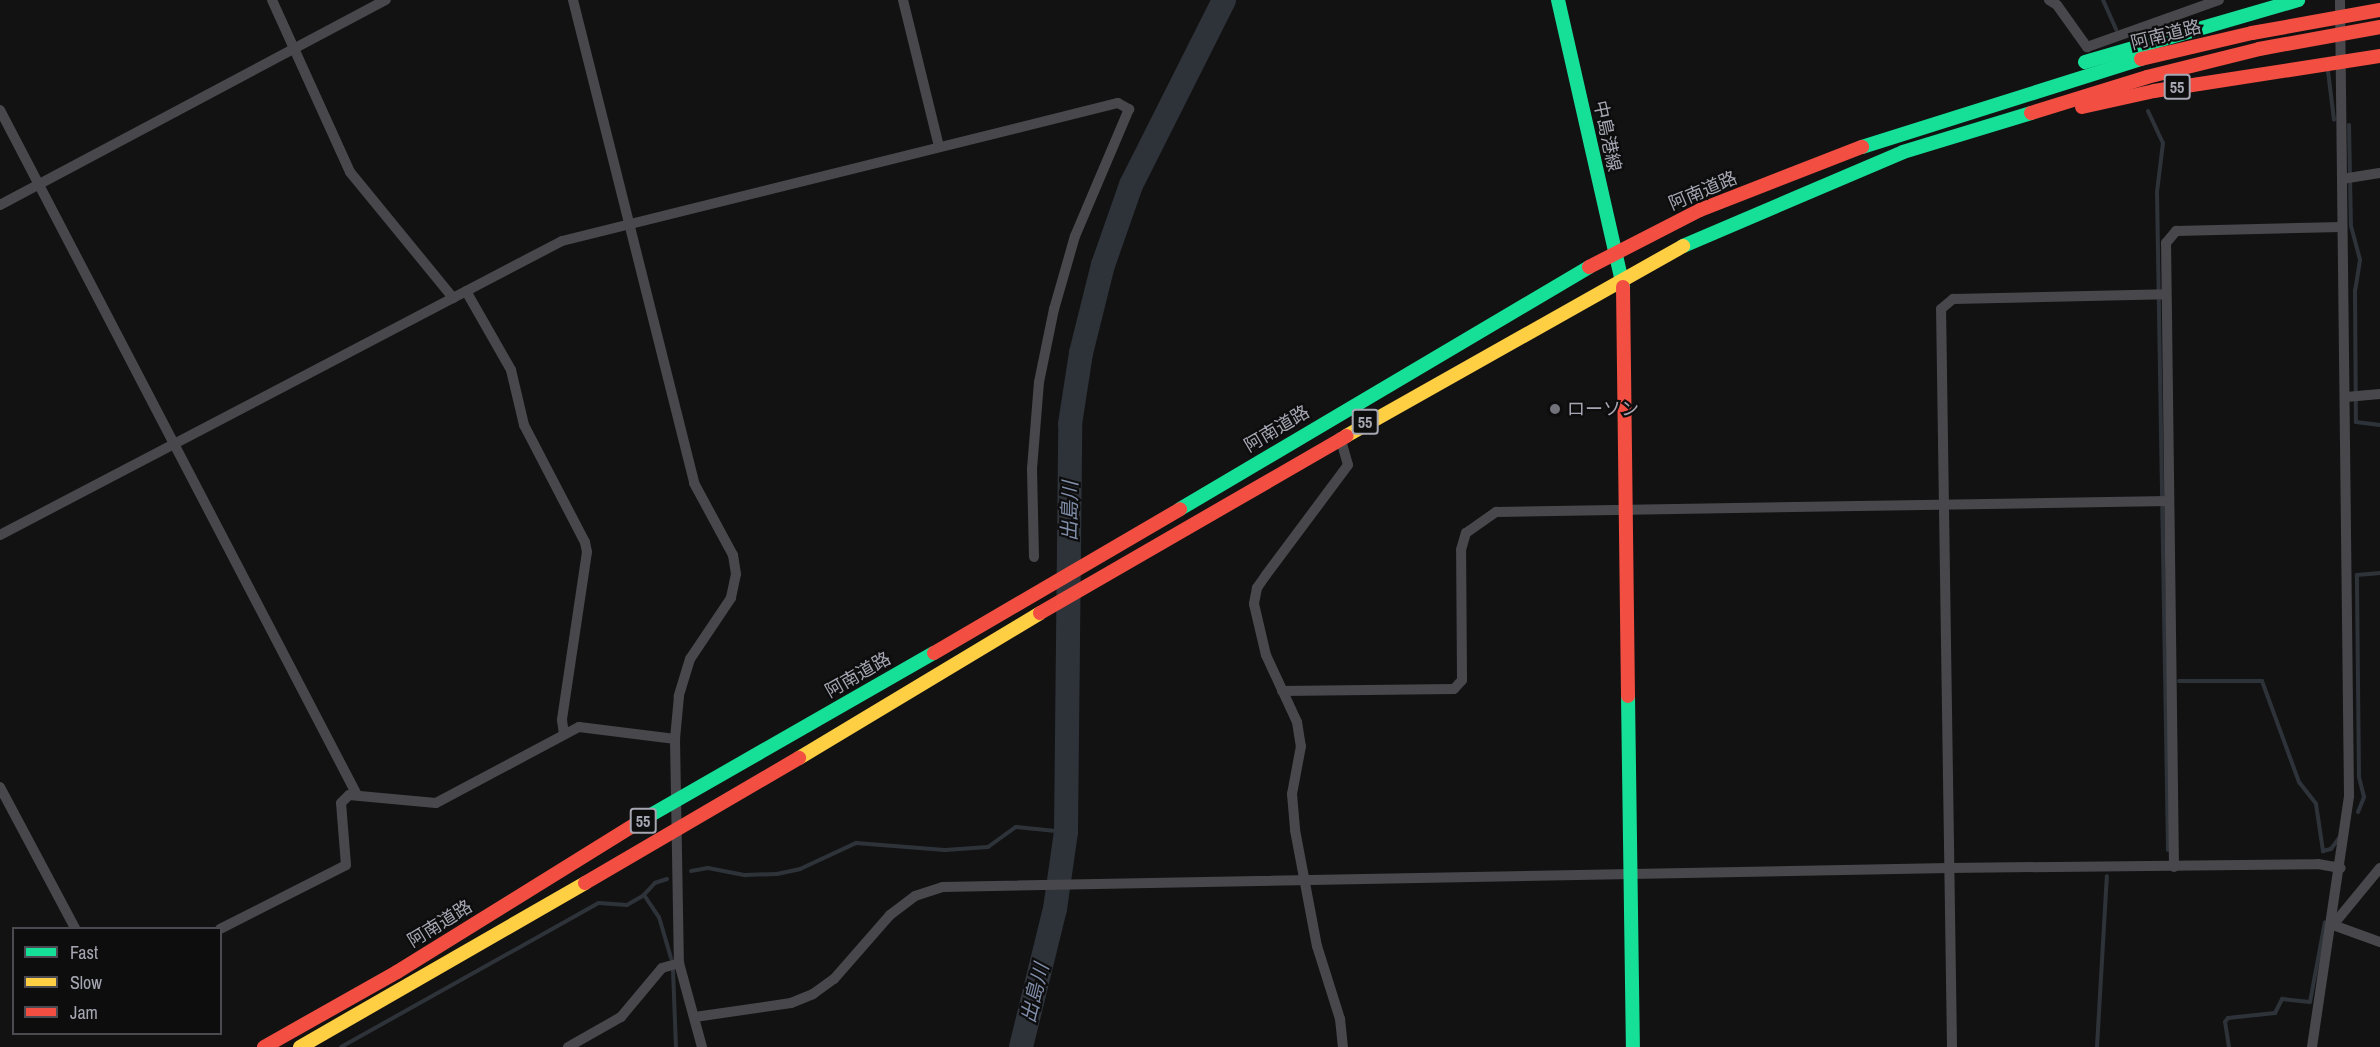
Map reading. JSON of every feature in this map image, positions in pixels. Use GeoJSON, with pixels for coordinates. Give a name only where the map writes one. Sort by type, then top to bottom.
{"type":"FeatureCollection","features":[{"type":"Feature","properties":{"kind":"main road","name":"中島港線"},"geometry":{"type":"LineString","coordinates":[[1558,0],[1614,252],[1623,278],[1634,1047]]}},
{"type":"Feature","properties":{"kind":"main road","name":"55"},"geometry":{"type":"LineString","coordinates":[[1968,109],[2120,49],[2298,0]]}},
{"type":"Feature","properties":{"kind":"main road","name":"阿南道路"},"geometry":{"type":"LineString","coordinates":[[264,1047],[397,972],[677,799],[1025,601],[1614,252],[1700,210],[1968,109],[2141,59],[2252,33],[2380,10]]}},
{"type":"Feature","properties":{"kind":"main road","name":"阿南道路"},"geometry":{"type":"LineString","coordinates":[[300,1047],[675,831],[1024,621],[1340,436],[1623,278],[1707,234],[1903,152],[2146,77],[2259,49],[2380,27]]}},
{"type":"Feature","properties":{"kind":"main road","name":"55"},"geometry":{"type":"LineString","coordinates":[[1977,129],[2154,91],[2380,56]]}},
{"type":"Feature","properties":{"kind":"street"},"geometry":{"type":"LineString","coordinates":[[272,0],[350,172],[453,298]]}},
{"type":"Feature","properties":{"kind":"street"},"geometry":{"type":"LineString","coordinates":[[0,205],[386,0]]}},
{"type":"Feature","properties":{"kind":"street"},"geometry":{"type":"LineString","coordinates":[[573,0],[694,483],[733,555],[735,574],[731,598],[690,659],[678,696],[675,739],[677,799],[675,831],[680,963],[702,1047]]}},
{"type":"Feature","properties":{"kind":"street"},"geometry":{"type":"LineString","coordinates":[[903,0],[939,147]]}},
{"type":"Feature","properties":{"kind":"street"},"geometry":{"type":"LineString","coordinates":[[2049,0],[2057,4],[2087,47],[2219,0]]}},
{"type":"Feature","properties":{"kind":"street"},"geometry":{"type":"LineString","coordinates":[[2312,1047],[2314,1016],[2342,868],[2349,796],[2353,397],[2342,227],[2348,178],[2340,0]]}},
{"type":"Feature","properties":{"kind":"street"},"geometry":{"type":"LineString","coordinates":[[0,535],[562,241],[630,226],[1118,103],[1129,109],[1075,236],[1054,309],[1040,382],[1032,469],[1034,557]]}},
{"type":"Feature","properties":{"kind":"street"},"geometry":{"type":"LineString","coordinates":[[0,110],[172,445],[357,795]]}},
{"type":"Feature","properties":{"kind":"street"},"geometry":{"type":"LineString","coordinates":[[2348,178],[2380,173]]}},
{"type":"Feature","properties":{"kind":"street"},"geometry":{"type":"LineString","coordinates":[[2174,867],[2161,295],[2166,243],[2176,231],[2342,227]]}},
{"type":"Feature","properties":{"kind":"street"},"geometry":{"type":"LineString","coordinates":[[466,291],[511,370],[524,425],[585,542],[562,720],[564,734]]}},
{"type":"Feature","properties":{"kind":"street"},"geometry":{"type":"LineString","coordinates":[[1952,1047],[1946,506],[1941,309],[1953,299],[2161,295]]}},
{"type":"Feature","properties":{"kind":"street"},"geometry":{"type":"LineString","coordinates":[[2353,397],[2380,394]]}},
{"type":"Feature","properties":{"kind":"street"},"geometry":{"type":"LineString","coordinates":[[1340,436],[1348,465],[1257,588],[1254,604],[1266,655],[1297,722],[1300,746],[1292,794],[1304,879],[1317,946],[1340,1019],[1343,1047]]}},
{"type":"Feature","properties":{"kind":"street"},"geometry":{"type":"LineString","coordinates":[[1282,691],[1454,689],[1462,680],[1461,550],[1466,533],[1496,512],[2164,501]]}},
{"type":"Feature","properties":{"kind":"street"},"geometry":{"type":"LineString","coordinates":[[222,928],[346,865],[341,803],[349,795],[436,804],[579,727],[675,739]]}},
{"type":"Feature","properties":{"kind":"street"},"geometry":{"type":"LineString","coordinates":[[0,787],[74,927]]}},
{"type":"Feature","properties":{"kind":"street"},"geometry":{"type":"LineString","coordinates":[[695,1017],[791,1003],[813,994],[834,979],[890,915],[915,896],[943,887],[1032,883],[1949,868],[2318,864],[2342,868]]}},
{"type":"Feature","properties":{"kind":"street"},"geometry":{"type":"LineString","coordinates":[[2333,925],[2380,868]]}},
{"type":"Feature","properties":{"kind":"street"},"geometry":{"type":"LineString","coordinates":[[2333,925],[2380,942]]}},
{"type":"Feature","properties":{"kind":"street"},"geometry":{"type":"LineString","coordinates":[[568,1047],[621,1017],[662,968],[680,963]]}},
{"type":"Feature","properties":{"kind":"waterway","name":"出島川"},"geometry":{"type":"LineString","coordinates":[[1021,1047],[1055,909],[1066,832],[1070,424],[1081,353],[1103,265],[1131,185],[1224,0]]}},
{"type":"Feature","properties":{"kind":"waterway"},"geometry":{"type":"LineString","coordinates":[[2103,0],[2116,29]]}},
{"type":"Feature","properties":{"kind":"waterway"},"geometry":{"type":"LineString","coordinates":[[2328,71],[2334,120]]}},
{"type":"Feature","properties":{"kind":"waterway"},"geometry":{"type":"LineString","coordinates":[[2148,111],[2163,143],[2157,192],[2168,850]]}},
{"type":"Feature","properties":{"kind":"waterway"},"geometry":{"type":"LineString","coordinates":[[2349,125],[2351,226],[2360,260],[2355,290],[2356,422],[2380,425]]}},
{"type":"Feature","properties":{"kind":"waterway"},"geometry":{"type":"LineString","coordinates":[[2358,812],[2364,797],[2359,777],[2357,575],[2380,573]]}},
{"type":"Feature","properties":{"kind":"waterway"},"geometry":{"type":"LineString","coordinates":[[2179,681],[2262,681],[2299,782],[2316,804],[2323,851],[2331,849],[2339,838]]}},
{"type":"Feature","properties":{"kind":"waterway"},"geometry":{"type":"LineString","coordinates":[[691,871],[708,868],[745,875],[777,874],[800,869],[856,843],[945,850],[988,847],[1016,827],[1066,832]]}},
{"type":"Feature","properties":{"kind":"waterway"},"geometry":{"type":"LineString","coordinates":[[2097,1047],[2107,876]]}},
{"type":"Feature","properties":{"kind":"waterway"},"geometry":{"type":"LineString","coordinates":[[667,879],[655,883],[644,895],[659,917],[671,958]]}},
{"type":"Feature","properties":{"kind":"waterway"},"geometry":{"type":"LineString","coordinates":[[341,1047],[599,903],[627,905],[644,895]]}},
{"type":"Feature","properties":{"kind":"waterway"},"geometry":{"type":"LineString","coordinates":[[2229,1047],[2225,1022],[2228,1018],[2275,1013],[2282,999],[2310,1002],[2325,922]]}},
{"type":"Feature","properties":{"kind":"waterway"},"geometry":{"type":"LineString","coordinates":[[673,970],[676,1047]]}},
{"type":"Feature","properties":{"kind":"traffic: fast"},"geometry":{"type":"LineString","coordinates":[[1558,0],[1623,287]]}},
{"type":"Feature","properties":{"kind":"traffic: fast"},"geometry":{"type":"LineString","coordinates":[[2085,62],[2298,0]]}},
{"type":"Feature","properties":{"kind":"traffic: fast"},"geometry":{"type":"LineString","coordinates":[[1862,147],[2141,59]]}},
{"type":"Feature","properties":{"kind":"traffic: fast"},"geometry":{"type":"LineString","coordinates":[[1683,246],[1903,152],[2031,113]]}},
{"type":"Feature","properties":{"kind":"traffic: fast"},"geometry":{"type":"LineString","coordinates":[[1180,509],[1589,267]]}},
{"type":"Feature","properties":{"kind":"traffic: fast"},"geometry":{"type":"LineString","coordinates":[[642,820],[934,653]]}},
{"type":"Feature","properties":{"kind":"traffic: fast"},"geometry":{"type":"LineString","coordinates":[[1628,696],[1633,1047]]}},
{"type":"Feature","properties":{"kind":"traffic: slow"},"geometry":{"type":"LineString","coordinates":[[1346,436],[1683,246]]}},
{"type":"Feature","properties":{"kind":"traffic: slow"},"geometry":{"type":"LineString","coordinates":[[799,758],[1040,613]]}},
{"type":"Feature","properties":{"kind":"traffic: slow"},"geometry":{"type":"LineString","coordinates":[[300,1047],[585,883]]}},
{"type":"Feature","properties":{"kind":"traffic: jam"},"geometry":{"type":"LineString","coordinates":[[2141,59],[2252,33],[2380,10]]}},
{"type":"Feature","properties":{"kind":"traffic: jam"},"geometry":{"type":"LineString","coordinates":[[2147,77],[2259,49],[2380,27]]}},
{"type":"Feature","properties":{"kind":"traffic: jam"},"geometry":{"type":"LineString","coordinates":[[2082,107],[2154,91],[2380,56]]}},
{"type":"Feature","properties":{"kind":"traffic: jam"},"geometry":{"type":"LineString","coordinates":[[2031,113],[2147,77]]}},
{"type":"Feature","properties":{"kind":"traffic: jam"},"geometry":{"type":"LineString","coordinates":[[1589,267],[1700,210],[1862,147]]}},
{"type":"Feature","properties":{"kind":"traffic: jam"},"geometry":{"type":"LineString","coordinates":[[1623,287],[1628,696]]}},
{"type":"Feature","properties":{"kind":"traffic: jam"},"geometry":{"type":"LineString","coordinates":[[1040,613],[1346,436]]}},
{"type":"Feature","properties":{"kind":"traffic: jam"},"geometry":{"type":"LineString","coordinates":[[934,653],[1180,509]]}},
{"type":"Feature","properties":{"kind":"traffic: jam"},"geometry":{"type":"LineString","coordinates":[[585,883],[799,758]]}},
{"type":"Feature","properties":{"kind":"traffic: jam"},"geometry":{"type":"LineString","coordinates":[[264,1047],[397,972],[642,820]]}},
{"type":"Feature","properties":{"kind":"place","name":"ローソン"},"geometry":{"type":"Point","coordinates":[1555,409]}}]}
